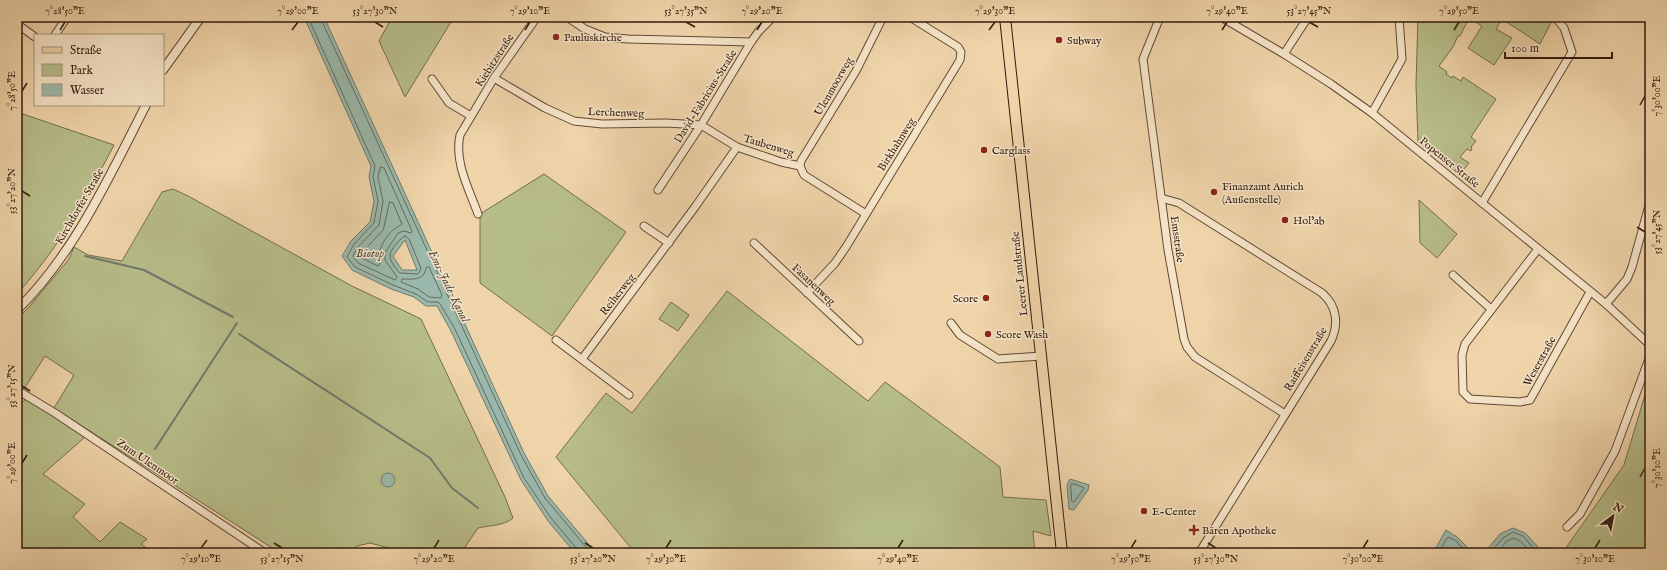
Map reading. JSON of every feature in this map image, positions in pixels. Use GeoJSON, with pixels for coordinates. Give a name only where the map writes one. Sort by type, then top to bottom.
{"type":"FeatureCollection","features":[{"type":"Feature","properties":{"kind":"main road","name":"Leerer Landstraße"},"geometry":{"type":"LineString","coordinates":[[1004,17],[1062,553]]}},
{"type":"Feature","properties":{"kind":"street"},"geometry":{"type":"LineString","coordinates":[[56,34],[67,17]]}},
{"type":"Feature","properties":{"kind":"street"},"geometry":{"type":"LineString","coordinates":[[164,68],[201,17]]}},
{"type":"Feature","properties":{"kind":"street","name":"Kiebitzstraße"},"geometry":{"type":"LineString","coordinates":[[478,214],[458,158],[458,143],[460,135],[494,78],[537,17]]}},
{"type":"Feature","properties":{"kind":"street"},"geometry":{"type":"LineString","coordinates":[[567,17],[585,29],[605,37],[628,39],[751,42]]}},
{"type":"Feature","properties":{"kind":"street","name":"David-Fabricius-Straße"},"geometry":{"type":"LineString","coordinates":[[658,190],[701,125],[751,42],[772,17]]}},
{"type":"Feature","properties":{"kind":"street","name":"Ulenmoorweg"},"geometry":{"type":"LineString","coordinates":[[800,166],[801,161],[856,70],[883,17]]}},
{"type":"Feature","properties":{"kind":"street","name":"Birkhahnweg"},"geometry":{"type":"LineString","coordinates":[[807,293],[835,263],[960,60],[961,52],[958,47],[910,17]]}},
{"type":"Feature","properties":{"kind":"street","name":"Emsstraße"},"geometry":{"type":"LineString","coordinates":[[1160,17],[1143,59],[1170,261],[1184,339],[1187,347],[1195,357],[1285,414]]}},
{"type":"Feature","properties":{"kind":"street","name":"Popenser Straße"},"geometry":{"type":"LineString","coordinates":[[1221,17],[1284,54],[1372,113],[1606,304],[1650,345]]}},
{"type":"Feature","properties":{"kind":"street"},"geometry":{"type":"LineString","coordinates":[[1284,54],[1308,17]]}},
{"type":"Feature","properties":{"kind":"street"},"geometry":{"type":"LineString","coordinates":[[1372,113],[1402,59],[1399,17]]}},
{"type":"Feature","properties":{"kind":"street"},"geometry":{"type":"LineString","coordinates":[[1482,202],[1572,52],[1564,28],[1555,17]]}},
{"type":"Feature","properties":{"kind":"street"},"geometry":{"type":"LineString","coordinates":[[17,24],[34,36]]}},
{"type":"Feature","properties":{"kind":"street","name":"Lerchenweg"},"geometry":{"type":"LineString","coordinates":[[494,78],[545,108],[574,121],[602,124],[666,123],[701,125]]}},
{"type":"Feature","properties":{"kind":"street"},"geometry":{"type":"LineString","coordinates":[[432,79],[449,103],[471,116]]}},
{"type":"Feature","properties":{"kind":"street","name":"Kirchdorfer Straße"},"geometry":{"type":"LineString","coordinates":[[17,310],[50,274],[65,252],[101,192],[145,106]]}},
{"type":"Feature","properties":{"kind":"street","name":"Taubenweg"},"geometry":{"type":"LineString","coordinates":[[701,125],[737,147],[781,162],[800,166],[804,175],[866,214]]}},
{"type":"Feature","properties":{"kind":"street","name":"Reiherweg"},"geometry":{"type":"LineString","coordinates":[[582,359],[669,243],[737,147]]}},
{"type":"Feature","properties":{"kind":"street","name":"Raiffeisenstraße"},"geometry":{"type":"LineString","coordinates":[[1161,198],[1179,203],[1322,293],[1331,304],[1336,319],[1336,327],[1332,338],[1199,553]]}},
{"type":"Feature","properties":{"kind":"street"},"geometry":{"type":"LineString","coordinates":[[1606,304],[1627,279],[1632,267],[1650,202]]}},
{"type":"Feature","properties":{"kind":"street"},"geometry":{"type":"LineString","coordinates":[[644,226],[669,243]]}},
{"type":"Feature","properties":{"kind":"street","name":"Fasanenweg"},"geometry":{"type":"LineString","coordinates":[[754,243],[859,341]]}},
{"type":"Feature","properties":{"kind":"street","name":"Weserstraße"},"geometry":{"type":"LineString","coordinates":[[1538,249],[1465,344],[1462,355],[1463,392],[1470,399],[1520,402],[1530,400],[1590,292]]}},
{"type":"Feature","properties":{"kind":"street"},"geometry":{"type":"LineString","coordinates":[[1453,275],[1491,309]]}},
{"type":"Feature","properties":{"kind":"street"},"geometry":{"type":"LineString","coordinates":[[951,323],[960,335],[998,359],[1041,356]]}},
{"type":"Feature","properties":{"kind":"street"},"geometry":{"type":"LineString","coordinates":[[556,340],[629,395]]}},
{"type":"Feature","properties":{"kind":"street"},"geometry":{"type":"LineString","coordinates":[[1567,527],[1580,514],[1616,451],[1650,356]]}},
{"type":"Feature","properties":{"kind":"street","name":"Zum Ulenmoor"},"geometry":{"type":"LineString","coordinates":[[17,390],[55,413],[265,553]]}},
{"type":"Feature","properties":{"kind":"street"},"geometry":{"type":"LineString","coordinates":[[363,553],[375,553]]}},
{"type":"Feature","properties":{"kind":"green space"},"geometry":{"type":"Polygon","coordinates":[[[392,17],[454,17],[405,97],[379,41],[392,17]]]}},
{"type":"Feature","properties":{"kind":"green space"},"geometry":{"type":"Polygon","coordinates":[[[1418,17],[1549,17],[1552,21],[1540,44],[1502,19],[1496,29],[1512,38],[1494,65],[1468,48],[1482,26],[1471,19],[1467,22],[1460,36],[1458,36],[1453,47],[1439,66],[1452,78],[1453,76],[1461,81],[1463,77],[1496,99],[1471,137],[1476,141],[1471,147],[1471,151],[1467,149],[1460,157],[1469,163],[1464,169],[1459,168],[1456,172],[1418,142],[1416,85],[1418,17]]]}},
{"type":"Feature","properties":{"kind":"green space"},"geometry":{"type":"Polygon","coordinates":[[[17,112],[114,145],[93,185],[59,241],[17,294],[17,112]]]}},
{"type":"Feature","properties":{"kind":"green space"},"geometry":{"type":"Polygon","coordinates":[[[544,174],[626,232],[552,336],[480,283],[480,214],[544,174]]]}},
{"type":"Feature","properties":{"kind":"green space"},"geometry":{"type":"Polygon","coordinates":[[[173,189],[352,286],[421,319],[505,497],[513,518],[505,523],[478,528],[461,553],[408,553],[370,543],[357,546],[350,553],[280,553],[54,408],[74,375],[45,356],[24,389],[17,384],[17,319],[30,306],[69,259],[74,247],[88,255],[122,261],[162,192],[173,189]]]}},
{"type":"Feature","properties":{"kind":"green space"},"geometry":{"type":"Polygon","coordinates":[[[1419,200],[1457,234],[1437,258],[1420,243],[1419,200]]]}},
{"type":"Feature","properties":{"kind":"green space"},"geometry":{"type":"Polygon","coordinates":[[[727,291],[868,401],[885,382],[1000,467],[1003,497],[1046,500],[1051,536],[1033,531],[1035,553],[635,553],[556,457],[606,393],[632,413],[727,291]]]}},
{"type":"Feature","properties":{"kind":"green space"},"geometry":{"type":"Polygon","coordinates":[[[671,302],[689,315],[678,331],[659,319],[671,302]]]}},
{"type":"Feature","properties":{"kind":"green space"},"geometry":{"type":"Polygon","coordinates":[[[1650,378],[1650,553],[1564,553],[1563,552],[1624,465],[1650,378]]]}},
{"type":"Feature","properties":{"kind":"green space"},"geometry":{"type":"Polygon","coordinates":[[[27,398],[85,437],[43,474],[85,504],[73,517],[100,542],[120,522],[147,539],[141,544],[153,553],[17,553],[17,407],[27,398]]]}},
{"type":"Feature","properties":{"kind":"water","name":"Biotop"},"geometry":{"type":"Polygon","coordinates":[[[304,17],[324,17],[524,453],[548,496],[596,553],[575,553],[548,521],[521,480],[450,329],[437,306],[426,306],[414,297],[391,289],[352,270],[342,256],[351,241],[370,222],[374,201],[369,177],[371,166],[304,17]],[[405,240],[393,256],[402,270],[417,270],[405,240]]]}},
{"type":"Feature","properties":{"kind":"water"},"geometry":{"type":"Polygon","coordinates":[[[385,473],[391,473],[395,477],[395,483],[391,487],[385,487],[381,483],[381,477],[385,473]]]}},
{"type":"Feature","properties":{"kind":"water"},"geometry":{"type":"Polygon","coordinates":[[[1070,479],[1089,485],[1088,490],[1074,510],[1069,509],[1067,485],[1070,479]]]}},
{"type":"Feature","properties":{"kind":"water"},"geometry":{"type":"Polygon","coordinates":[[[1513,528],[1525,533],[1540,549],[1538,553],[1484,553],[1500,534],[1513,528]]]}},
{"type":"Feature","properties":{"kind":"water"},"geometry":{"type":"Polygon","coordinates":[[[1446,530],[1457,537],[1473,553],[1433,553],[1446,530]]]}},
{"type":"Feature","properties":{"kind":"waterway"},"geometry":{"type":"LineString","coordinates":[[85,256],[144,270],[233,317]]}},
{"type":"Feature","properties":{"kind":"waterway"},"geometry":{"type":"LineString","coordinates":[[155,449],[237,323]]}},
{"type":"Feature","properties":{"kind":"waterway"},"geometry":{"type":"LineString","coordinates":[[239,334],[430,458],[452,488],[478,508]]}},
{"type":"Feature","properties":{"kind":"place","name":"Pauluskirche"},"geometry":{"type":"Point","coordinates":[556,37]}},
{"type":"Feature","properties":{"kind":"place","name":"Subway"},"geometry":{"type":"Point","coordinates":[1059,40]}},
{"type":"Feature","properties":{"kind":"place","name":"Carglass"},"geometry":{"type":"Point","coordinates":[984,150]}},
{"type":"Feature","properties":{"kind":"place","name":"Finanzamt Aurich (Außenstelle)"},"geometry":{"type":"Point","coordinates":[1214,192]}},
{"type":"Feature","properties":{"kind":"place","name":"Hol'ab"},"geometry":{"type":"Point","coordinates":[1285,220]}},
{"type":"Feature","properties":{"kind":"place","name":"Score"},"geometry":{"type":"Point","coordinates":[986,298]}},
{"type":"Feature","properties":{"kind":"place","name":"Score Wash"},"geometry":{"type":"Point","coordinates":[988,334]}},
{"type":"Feature","properties":{"kind":"place","name":"E-Center"},"geometry":{"type":"Point","coordinates":[1144,511]}},
{"type":"Feature","properties":{"kind":"place","name":"Bären Apotheke"},"geometry":{"type":"Point","coordinates":[1194,530]}},
{"type":"Feature","properties":{"kind":"water label","name":"Ems-Jade-Kanal"},"geometry":{"type":"Point","coordinates":[449,286]}}]}
